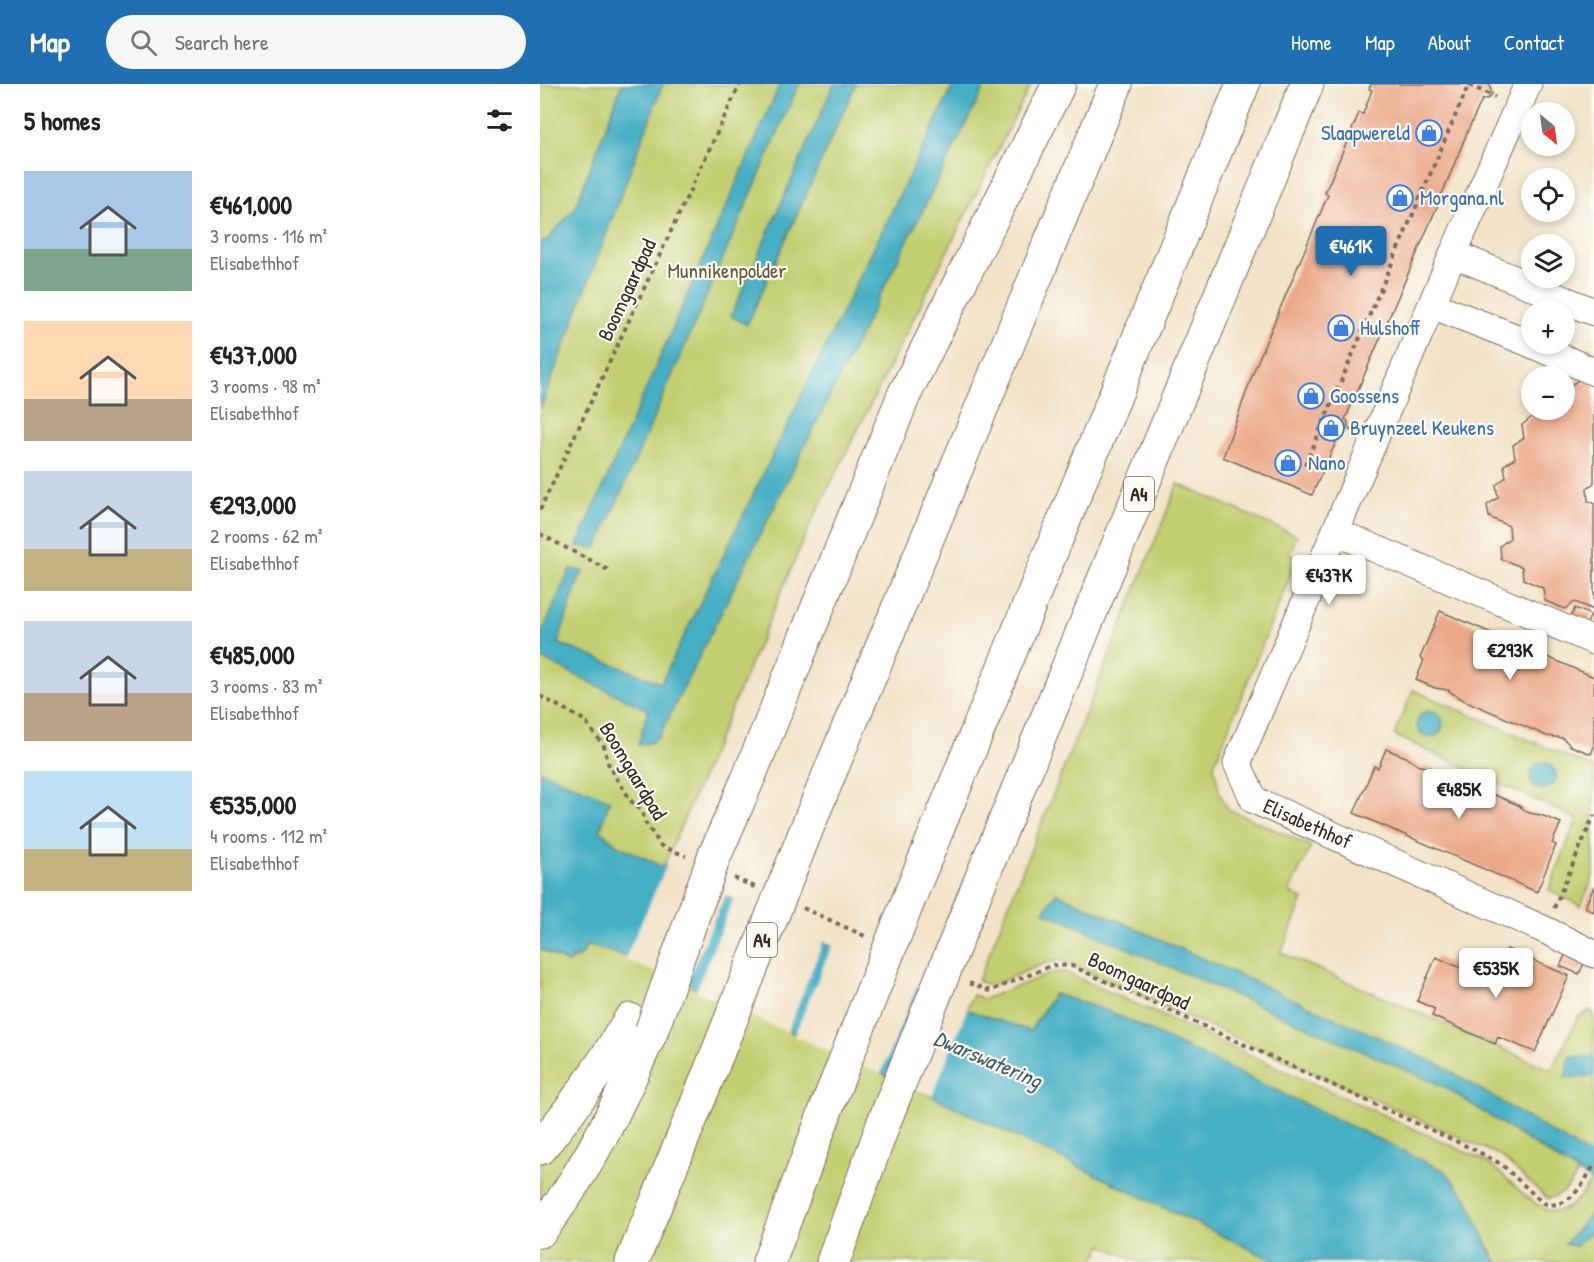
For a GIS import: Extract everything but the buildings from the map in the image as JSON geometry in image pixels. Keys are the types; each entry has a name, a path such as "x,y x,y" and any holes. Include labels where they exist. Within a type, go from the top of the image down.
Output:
{"highway":[{"path":"540,1231 581,1175 603,1137 640,1026 748,779 904,394 1059,84"},
{"name":"A4","path":"632,1262 811,818 1116,84"},
{"path":"769,1262 916,881 1242,84"},
{"name":"A4","path":"833,1262 884,1122 971,904 1307,84"},
{"path":"540,1148 602,1068 640,1026"}],"street":[{"name":"Elisabethhof","path":"1528,84 1453,254 1237,763 1254,800 1594,954"},
{"path":"1453,254 1594,312"},
{"path":"1432,305 1527,342 1594,372"},
{"path":"1336,532 1594,641"}],"path":[{"name":"Boomgaardpad","path":"540,510 740,84"},
{"path":"1305,465 1469,85 1502,100"},
{"path":"1325,418 1358,432"},
{"path":"540,534 608,570"},
{"name":"Boomgaardpad","path":"540,696 584,720 604,746 608,763 615,776 632,802 642,811 645,822 661,846 712,864 760,889"},
{"path":"1545,930 1594,815"},
{"path":"792,903 877,941"},
{"name":"Boomgaardpad","path":"960,979 990,991 1053,965 1072,966 1475,1150 1501,1164 1544,1203 1552,1206 1562,1204 1582,1185 1594,1165"}],"green space":[{"name":"Munnikenpolder","path":"540,84 1031,84 808,529 663,868 617,845 600,830 609,800 540,771"},
{"path":"1178,484 1297,536 1289,554 1297,558 1214,765 1219,791 1228,809 1311,846 1289,892 1303,899 1281,953 1551,1070 1578,1017 1590,1010 1594,1013 1594,1149 1589,1156 1440,1065 1056,893 1045,912 1445,1087 1578,1173 1569,1187 1559,1195 1548,1199 1499,1155 1061,960 1043,964 991,986 978,981"},
{"path":"1413,690 1594,768 1594,874 1581,906 1549,890 1577,819 1394,735"},
{"path":"587,945 628,957 936,1098 1277,1262 1139,1262 1102,1245 1093,1262 540,1262 540,949 567,963 582,955"},
{"path":"1055,972 1065,972 1481,1159 1531,1200 1548,1210 1559,1210 1570,1206 1591,1181 1594,1183 1594,1210 1565,1244 1576,1246 1594,1229 1594,1262 1498,1262 1445,1171 1111,1012 1054,994 1030,1031 966,1010 973,995 984,999"}],"water":[{"path":"622,84 663,84 540,410 540,240 546,241 575,208"},
{"path":"780,84 799,84 597,548 577,546"},
{"path":"834,84 856,84 747,325 731,316"},
{"path":"954,84 986,84 659,737 650,743 638,745 648,710 540,658 540,630 544,628 570,569 584,571 579,579 558,643 661,683"},
{"path":"1430,711 1439,715 1443,724 1439,733 1430,737 1421,733 1417,724 1421,715"},
{"path":"1543,763 1552,767 1556,776 1552,785 1543,789 1534,785 1530,776 1534,767"},
{"name":"Dwarswatering","path":"540,771 610,800 600,830 617,845 962,1008 1030,1031 1054,994 1111,1012 1445,1171 1467,1198 1491,1253 1498,1262 1277,1262 936,1098 628,957 587,945 582,955 571,959 568,963 540,949"},
{"path":"1056,893 1440,1065 1594,1158 1594,1183 1445,1087 1044,912"},
{"path":"1594,1056 1594,1076 1565,1078 1570,1057"},
{"path":"1594,1210 1594,1229 1576,1246 1565,1244"}],"pier":[{"path":"666,867 726,894 685,986 625,959"},
{"path":"734,898 824,940 787,1032 696,991"},
{"path":"833,944 918,984 881,1074 794,1036"},
{"path":"925,987 968,1007 932,1096 888,1079"}],"place":[{"name":"Slaapwereld","path":"1429,133"},
{"name":"Morgana.nl","path":"1400,198"},
{"name":"Hulshoff","path":"1341,328"},
{"name":"Goossens","path":"1311,396"},
{"name":"Bruynzeel Keukens","path":"1331,428"},
{"name":"Nano","path":"1288,463"}]}
